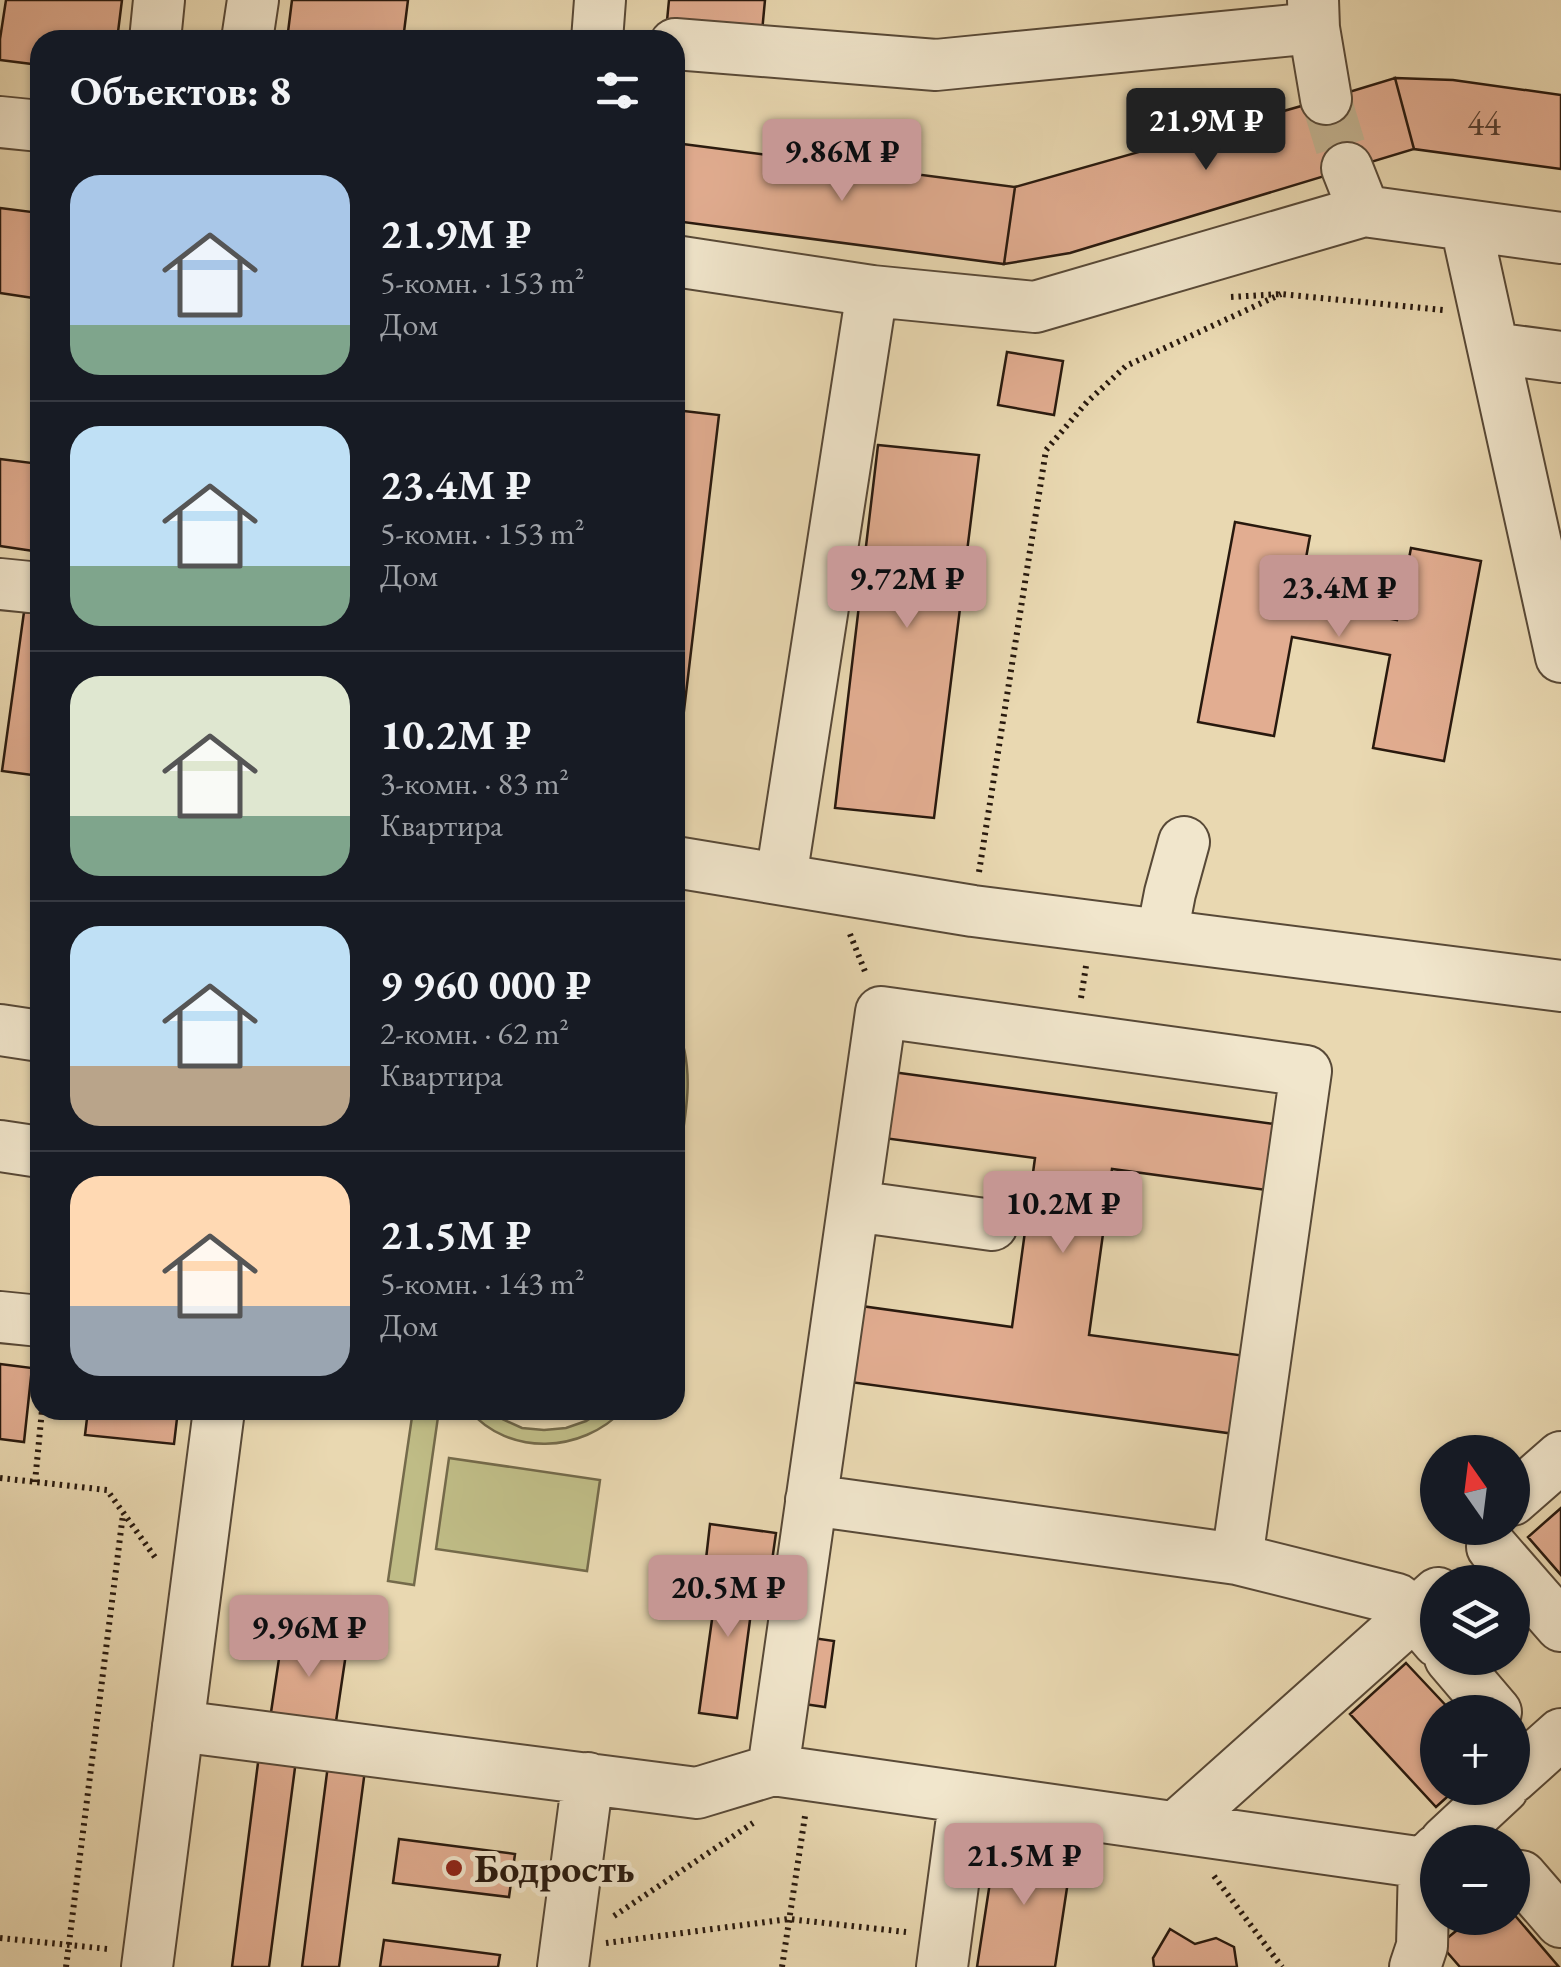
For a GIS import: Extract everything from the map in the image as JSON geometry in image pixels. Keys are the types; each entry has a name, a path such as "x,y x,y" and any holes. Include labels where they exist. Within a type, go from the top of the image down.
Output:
{"street":[{"path":"156,30 159,0"},
{"path":"248,30 252,0"},
{"path":"685,45 936,66 1314,14 1326,99"},
{"path":"0,122 30,125"},
{"path":"685,263 872,292 1035,307 1355,190 1466,226 1561,238"},
{"path":"1466,226 1551,572 1561,656"},
{"path":"782,878 872,292"},
{"path":"1490,331 1561,358"},
{"path":"0,584 30,587"},
{"path":"1162,934 1184,842"},
{"path":"685,863 1091,928 1561,986"},
{"path":"792,1772 811,1500 881,1012 1306,1071 1237,1559"},
{"path":"0,1030 30,1034"},
{"path":"0,1146 30,1150"},
{"path":"854,1206 992,1225"},
{"path":"0,1317 30,1320"},
{"path":"148,1960 218,1420"},
{"path":"1530,1484 1561,1457"},
{"path":"811,1500 1237,1559 1420,1604"},
{"path":"1471,1565 1488,1545"},
{"path":"1501,1545 1561,1626"},
{"path":"1176,1827 1420,1621"},
{"path":"1464,1675 1482,1695"},
{"path":"178,1726 697,1792 792,1772 1176,1827 1420,1853"},
{"path":"565,1958 588,1778"},
{"path":"944,1952 961,1825 970,1798"},
{"path":"1463,1825 1481,1805"},
{"path":"1530,1886 1561,1922"},
{"path":"1415,1967 1424,1935"}],"path":[{"path":"973,911 1046,450 1087,402 1126,366 1281,294 1490,331"},
{"path":"846,891 843,917 881,1012"},
{"path":"1076,1039 1091,928"},
{"path":"34,1482 41,1420"},
{"path":"0,1478 107,1490 193,1610"},
{"path":"66,1967 123,1514"},
{"path":"782,1967 789,1919 792,1772"},
{"path":"565,1958 767,1814 792,1772"},
{"path":"1176,1827 1282,1967"},
{"path":"565,1958 789,1919 944,1952"},
{"path":"0,1938 68,1945 148,1960"}],"shaded area":[{"path":"685,1056 688,1080 685,1119"},
{"path":"412,1420 438,1420 414,1585 388,1581"},
{"path":"480,1420 504,1420 522,1428 544,1430 588,1420 611,1420 587,1435 546,1444 504,1436"},
{"path":"449,1458 600,1480 587,1571 436,1549"}],"building":[{"path":"6,0 122,0 118,30 30,30 30,64 0,60"},
{"path":"292,0 408,0 404,30 288,30"},
{"path":"669,0 765,0 762,32 667,21"},
{"path":"1395,78 1414,149 1070,253 1004,264 1015,187"},
{"path":"1395,78 1453,80 1561,95 1561,169 1414,149"},
{"path":"685,144 1015,187 1004,264 685,222"},
{"path":"0,208 30,212 30,298 0,293"},
{"path":"1007,352 1063,361 1054,415 998,405"},
{"path":"685,411 719,415 685,702"},
{"path":"878,445 979,455 934,818 835,808"},
{"path":"0,459 30,463 30,550 0,546"},
{"path":"1235,522 1310,536 1298,602 1397,620 1411,548 1481,561 1444,761 1373,748 1390,655 1292,637 1274,736 1198,722"},
{"path":"24,612 30,613 30,775 2,771"},
{"path":"885,1071 1282,1125 1273,1191 1112,1169 1089,1335 1246,1356 1235,1434 850,1382 861,1306 1012,1327 1035,1158 876,1137"},
{"path":"0,1364 30,1368 24,1442 0,1439"},
{"path":"87,1420 177,1420 174,1444 85,1435"},
{"path":"1561,1508 1561,1575 1530,1539"},
{"path":"710,1524 776,1533 771,1568 706,1559"},
{"path":"720,1562 757,1567 737,1718 699,1713"},
{"path":"283,1632 348,1640 335,1728 270,1719"},
{"path":"806,1637 834,1641 825,1707 797,1703"},
{"path":"1406,1663 1436,1695 1420,1695 1420,1790 1350,1714"},
{"path":"259,1755 296,1760 269,1967 232,1967"},
{"path":"328,1765 365,1770 339,1967 302,1967"},
{"name":"Бодрость","path":"399,1839 515,1854 509,1897 393,1883"},
{"path":"996,1843 1072,1855 1055,1967 977,1967"},
{"path":"1170,1929 1195,1944 1216,1938 1234,1947 1237,1967 1154,1967 1153,1958"},
{"path":"1530,1933 1559,1967 1460,1967 1440,1944 1451,1935"},
{"path":"384,1940 500,1955 498,1967 380,1967"}],"tunnel":[{"path":"1326,99 1347,168"}],"place":[{"name":"Бодрость","path":"454,1868"}]}
